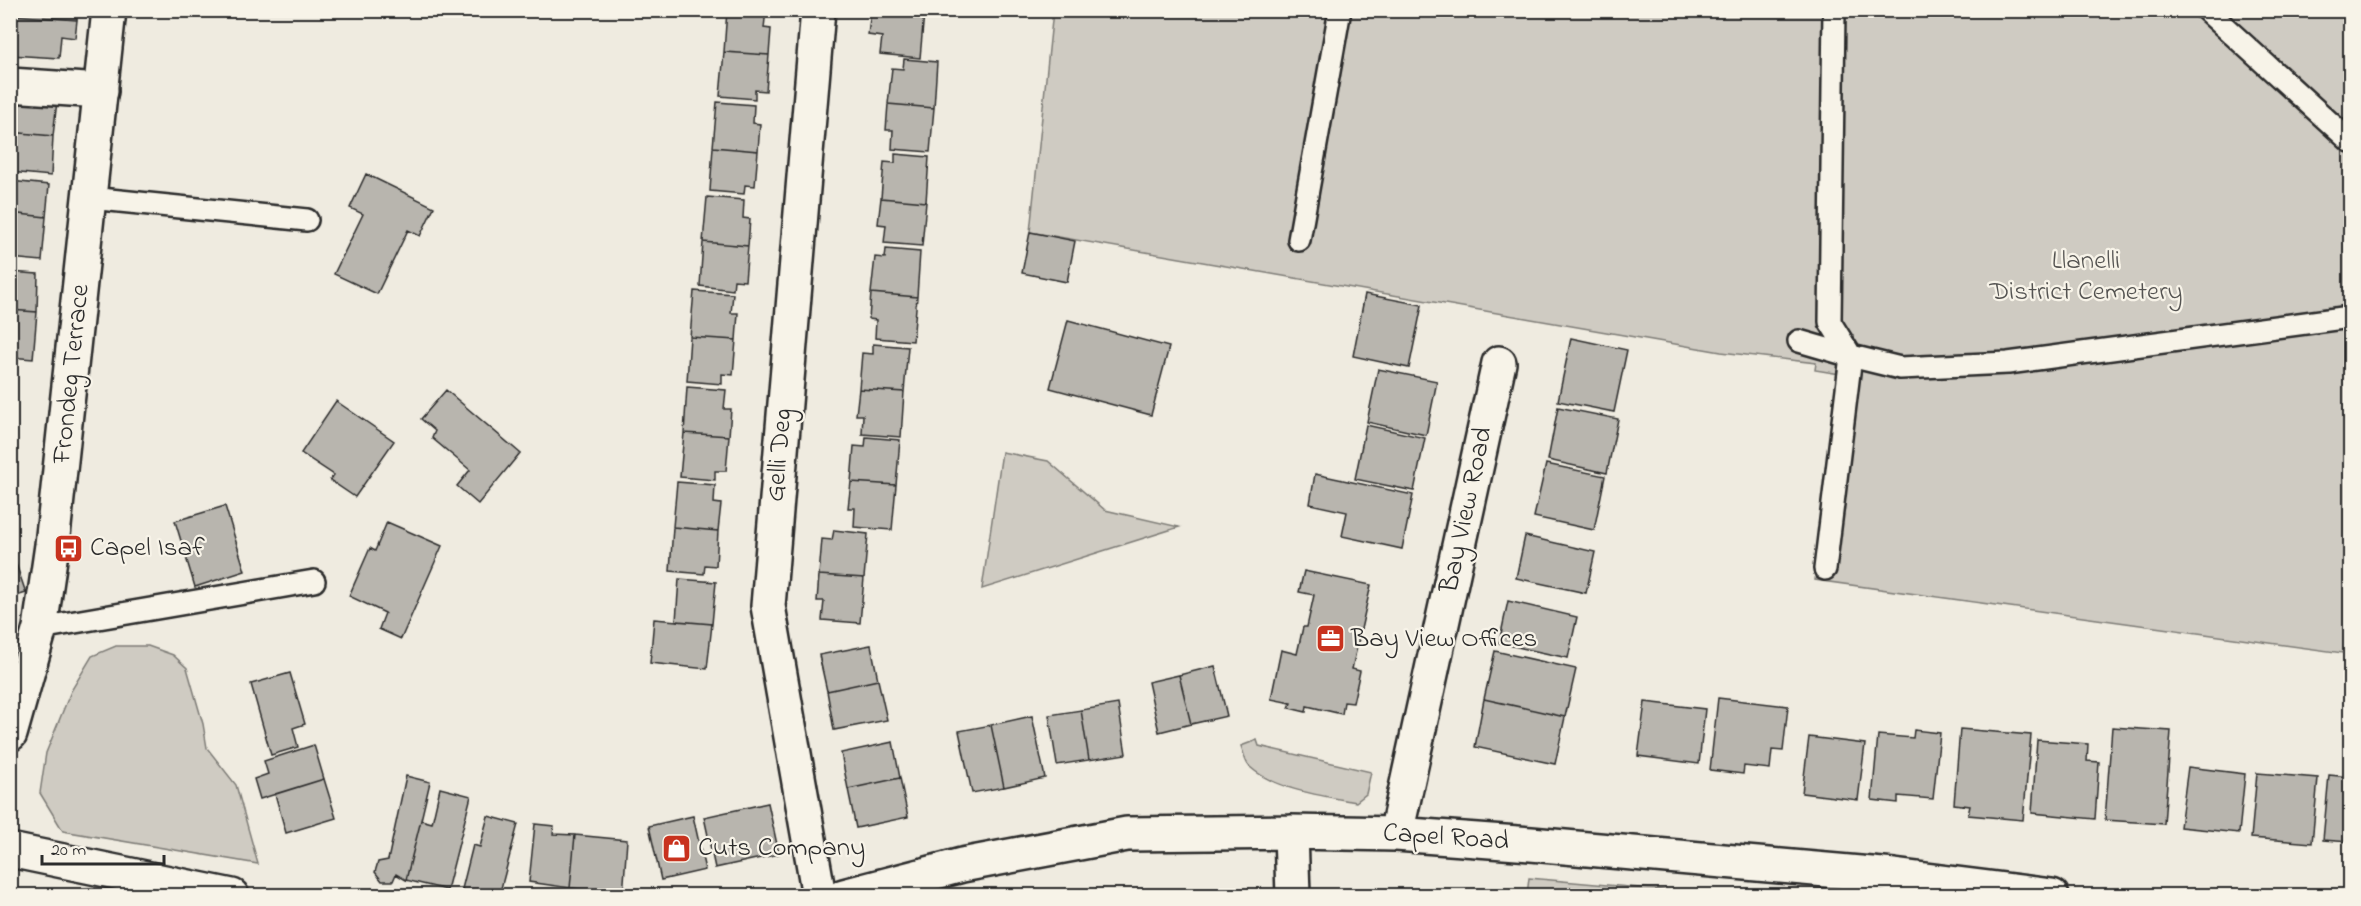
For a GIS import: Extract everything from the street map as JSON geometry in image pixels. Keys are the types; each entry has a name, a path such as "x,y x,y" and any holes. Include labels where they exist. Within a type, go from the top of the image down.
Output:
{"street":[{"name":"Frondeg Terrace","path":"10,734 40,628 59,490 109,10"},
{"name":"Gelli Deg","path":"818,10 768,606 819,896"},
{"path":"10,85 101,91"},
{"name":"Bay View Road","path":"1396,834 1499,363"},
{"path":"1291,832 1293,896"},
{"name":"Capel Road","path":"844,896 962,865 1127,834 1291,832 1396,834 1894,876 2052,896"},
{"path":"10,850 232,896"}],"lane":[{"path":"1299,240 1340,10"},
{"path":"1825,569 1851,356 1830,322 1834,10"},
{"path":"2206,10 2350,141"},
{"path":"90,198 307,220"},
{"path":"1799,341 1900,368 2008,363 2350,317"},
{"path":"40,628 314,581"}],"green space":[{"name":"Llanelli District Cemetery","path":"1053,11 2350,11 2350,654 1815,580 1840,374 1815,370 1816,363 1721,352 1030,232"},
{"path":"1002,452 1048,461 1105,510 1179,527 982,589"},
{"path":"116,646 148,646 173,655 187,668 203,724 207,748 236,785 258,864 63,831 40,793 46,753 71,691 92,656"},
{"path":"1257,740 1259,746 1371,772 1366,794 1356,802 1300,791 1260,775 1248,765 1241,746"},
{"path":"1529,878 1718,895 1527,895"}],"building":[{"path":"10,10 77,10 77,20 10,15"},
{"path":"727,10 766,10 764,28 771,29 769,55 724,52"},
{"path":"871,10 924,13 920,58 880,54 882,37 868,35"},
{"path":"10,15 77,20 75,38 61,36 59,58 10,55"},
{"path":"724,52 769,55 766,91 755,90 755,99 720,96"},
{"path":"904,59 937,62 934,108 888,104 892,68 903,69"},
{"path":"10,96 57,101 53,136 10,132"},
{"path":"717,102 754,105 753,123 760,124 758,151 713,147"},
{"path":"888,104 934,108 930,152 892,149 893,130 886,130"},
{"path":"10,132 53,136 51,176 10,172"},
{"path":"713,147 758,151 755,186 745,185 744,194 710,191"},
{"path":"895,154 929,157 926,202 881,198 884,162 895,163"},
{"path":"366,174 434,207 420,236 408,230 377,294 334,274 363,214 350,208"},
{"path":"10,181 49,185 46,217 10,213"},
{"path":"707,197 744,200 743,218 750,219 748,246 703,242"},
{"path":"881,198 926,202 922,246 884,243 886,225 878,224"},
{"path":"10,213 46,217 42,261 10,258"},
{"path":"1030,232 1075,241 1067,282 1022,273"},
{"path":"703,242 748,246 745,281 734,280 733,290 700,286"},
{"path":"886,249 920,252 917,297 871,293 875,257 885,258"},
{"path":"10,272 38,274 37,312 10,310"},
{"path":"694,291 733,294 731,313 738,313 736,340 690,337"},
{"path":"871,293 917,297 913,341 875,338 876,320 869,319"},
{"path":"1365,294 1422,305 1409,368 1353,356"},
{"path":"10,310 37,312 33,359 10,357"},
{"path":"1068,320 1169,347 1151,415 1050,388"},
{"path":"690,337 736,340 733,375 722,374 722,384 687,381"},
{"path":"1571,338 1627,350 1614,412 1558,401"},
{"path":"873,344 908,347 904,392 859,389 862,353 873,354"},
{"path":"1378,369 1437,381 1426,435 1367,422"},
{"path":"687,387 726,390 724,409 731,409 729,436 684,433"},
{"path":"859,389 904,392 901,437 862,434 863,415 856,415"},
{"path":"446,390 520,453 478,504 457,486 470,470 432,438 435,431 421,419"},
{"path":"336,401 394,441 355,497 330,480 334,475 301,453"},
{"path":"1558,407 1618,419 1607,473 1548,460"},
{"path":"1366,425 1425,438 1414,491 1355,479"},
{"path":"684,433 729,436 726,471 715,471 715,480 680,477"},
{"path":"866,437 900,440 896,485 851,482 854,446 865,447"},
{"path":"1546,464 1605,476 1594,530 1534,517"},
{"path":"1315,474 1413,495 1402,549 1342,536 1347,512 1310,504"},
{"path":"677,482 715,485 714,503 721,504 718,531 673,527"},
{"path":"851,482 896,485 892,530 854,527 855,508 848,508"},
{"path":"225,506 245,571 195,587 175,521"},
{"path":"387,522 442,546 401,639 379,629 385,613 349,596 370,548 375,551"},
{"path":"673,527 718,531 716,566 705,565 704,574 670,571"},
{"path":"834,530 868,534 864,578 819,575 822,539 832,540"},
{"path":"1525,536 1595,552 1586,593 1516,578"},
{"path":"10,555 13,555 26,593 10,598"},
{"name":"Bay View Offices","path":"1304,571 1371,585 1352,669 1360,671 1353,703 1344,702 1342,714 1307,706 1306,712 1289,708 1291,703 1271,699 1281,650 1297,654 1303,627 1307,627 1314,595 1299,592"},
{"path":"819,575 864,578 860,623 822,620 824,601 817,601"},
{"path":"679,579 716,582 712,624 676,621"},
{"path":"1508,601 1577,617 1568,658 1499,643"},
{"path":"654,619 712,624 707,669 650,663"},
{"path":"871,645 878,680 827,691 819,655"},
{"path":"1495,651 1576,669 1565,717 1484,699"},
{"path":"1215,666 1227,716 1191,724 1179,675"},
{"path":"290,673 305,724 293,728 298,747 271,755 251,684"},
{"path":"1179,675 1191,724 1159,732 1148,682"},
{"path":"878,680 887,720 834,730 827,691"},
{"path":"1718,698 1788,706 1783,751 1772,750 1770,769 1744,766 1743,774 1710,770"},
{"path":"1484,699 1565,717 1555,764 1475,747"},
{"path":"1645,702 1705,709 1699,764 1638,756"},
{"path":"1118,704 1126,754 1089,760 1081,710"},
{"path":"1081,710 1089,760 1057,765 1049,715"},
{"path":"1032,716 1045,778 1004,787 991,725"},
{"path":"991,725 1004,787 972,793 959,731"},
{"path":"2112,727 2171,731 2164,824 2105,820"},
{"path":"1960,729 2031,735 2023,820 1968,815 1970,806 1954,804"},
{"path":"1914,730 1940,733 1933,799 1898,796 1898,803 1872,800 1878,735 1913,738"},
{"path":"1809,737 1865,744 1858,800 1802,793"},
{"path":"2037,740 2088,744 2087,761 2099,762 2095,819 2032,813"},
{"path":"893,742 900,778 848,789 841,753"},
{"path":"314,745 324,779 260,799 254,779 268,774 264,761"},
{"path":"2188,767 2245,774 2239,833 2180,827"},
{"path":"2257,773 2318,778 2312,843 2251,838"},
{"path":"2329,775 2350,777 2350,842 2323,840"},
{"path":"406,776 430,782 406,880 396,874 393,881 382,881 375,872 378,862 388,860"},
{"path":"900,778 908,817 856,828 848,789"},
{"path":"324,779 336,818 286,833 275,794"},
{"path":"440,788 471,796 447,890 406,880 421,820 432,823"},
{"path":"768,803 779,854 715,868 704,817"},
{"path":"488,816 518,824 499,896 461,893 473,845 480,847"},
{"name":"Cuts Company","path":"693,816 705,870 661,880 649,826"},
{"path":"535,824 554,826 553,834 575,835 570,888 529,882"},
{"path":"575,835 627,840 623,896 601,895 602,891 570,888"}],"place":[{"name":"Capel Isaf","path":"69,548"},
{"name":"Bay View Offices","path":"1330,639"},
{"name":"Cuts Company","path":"677,848"}]}
